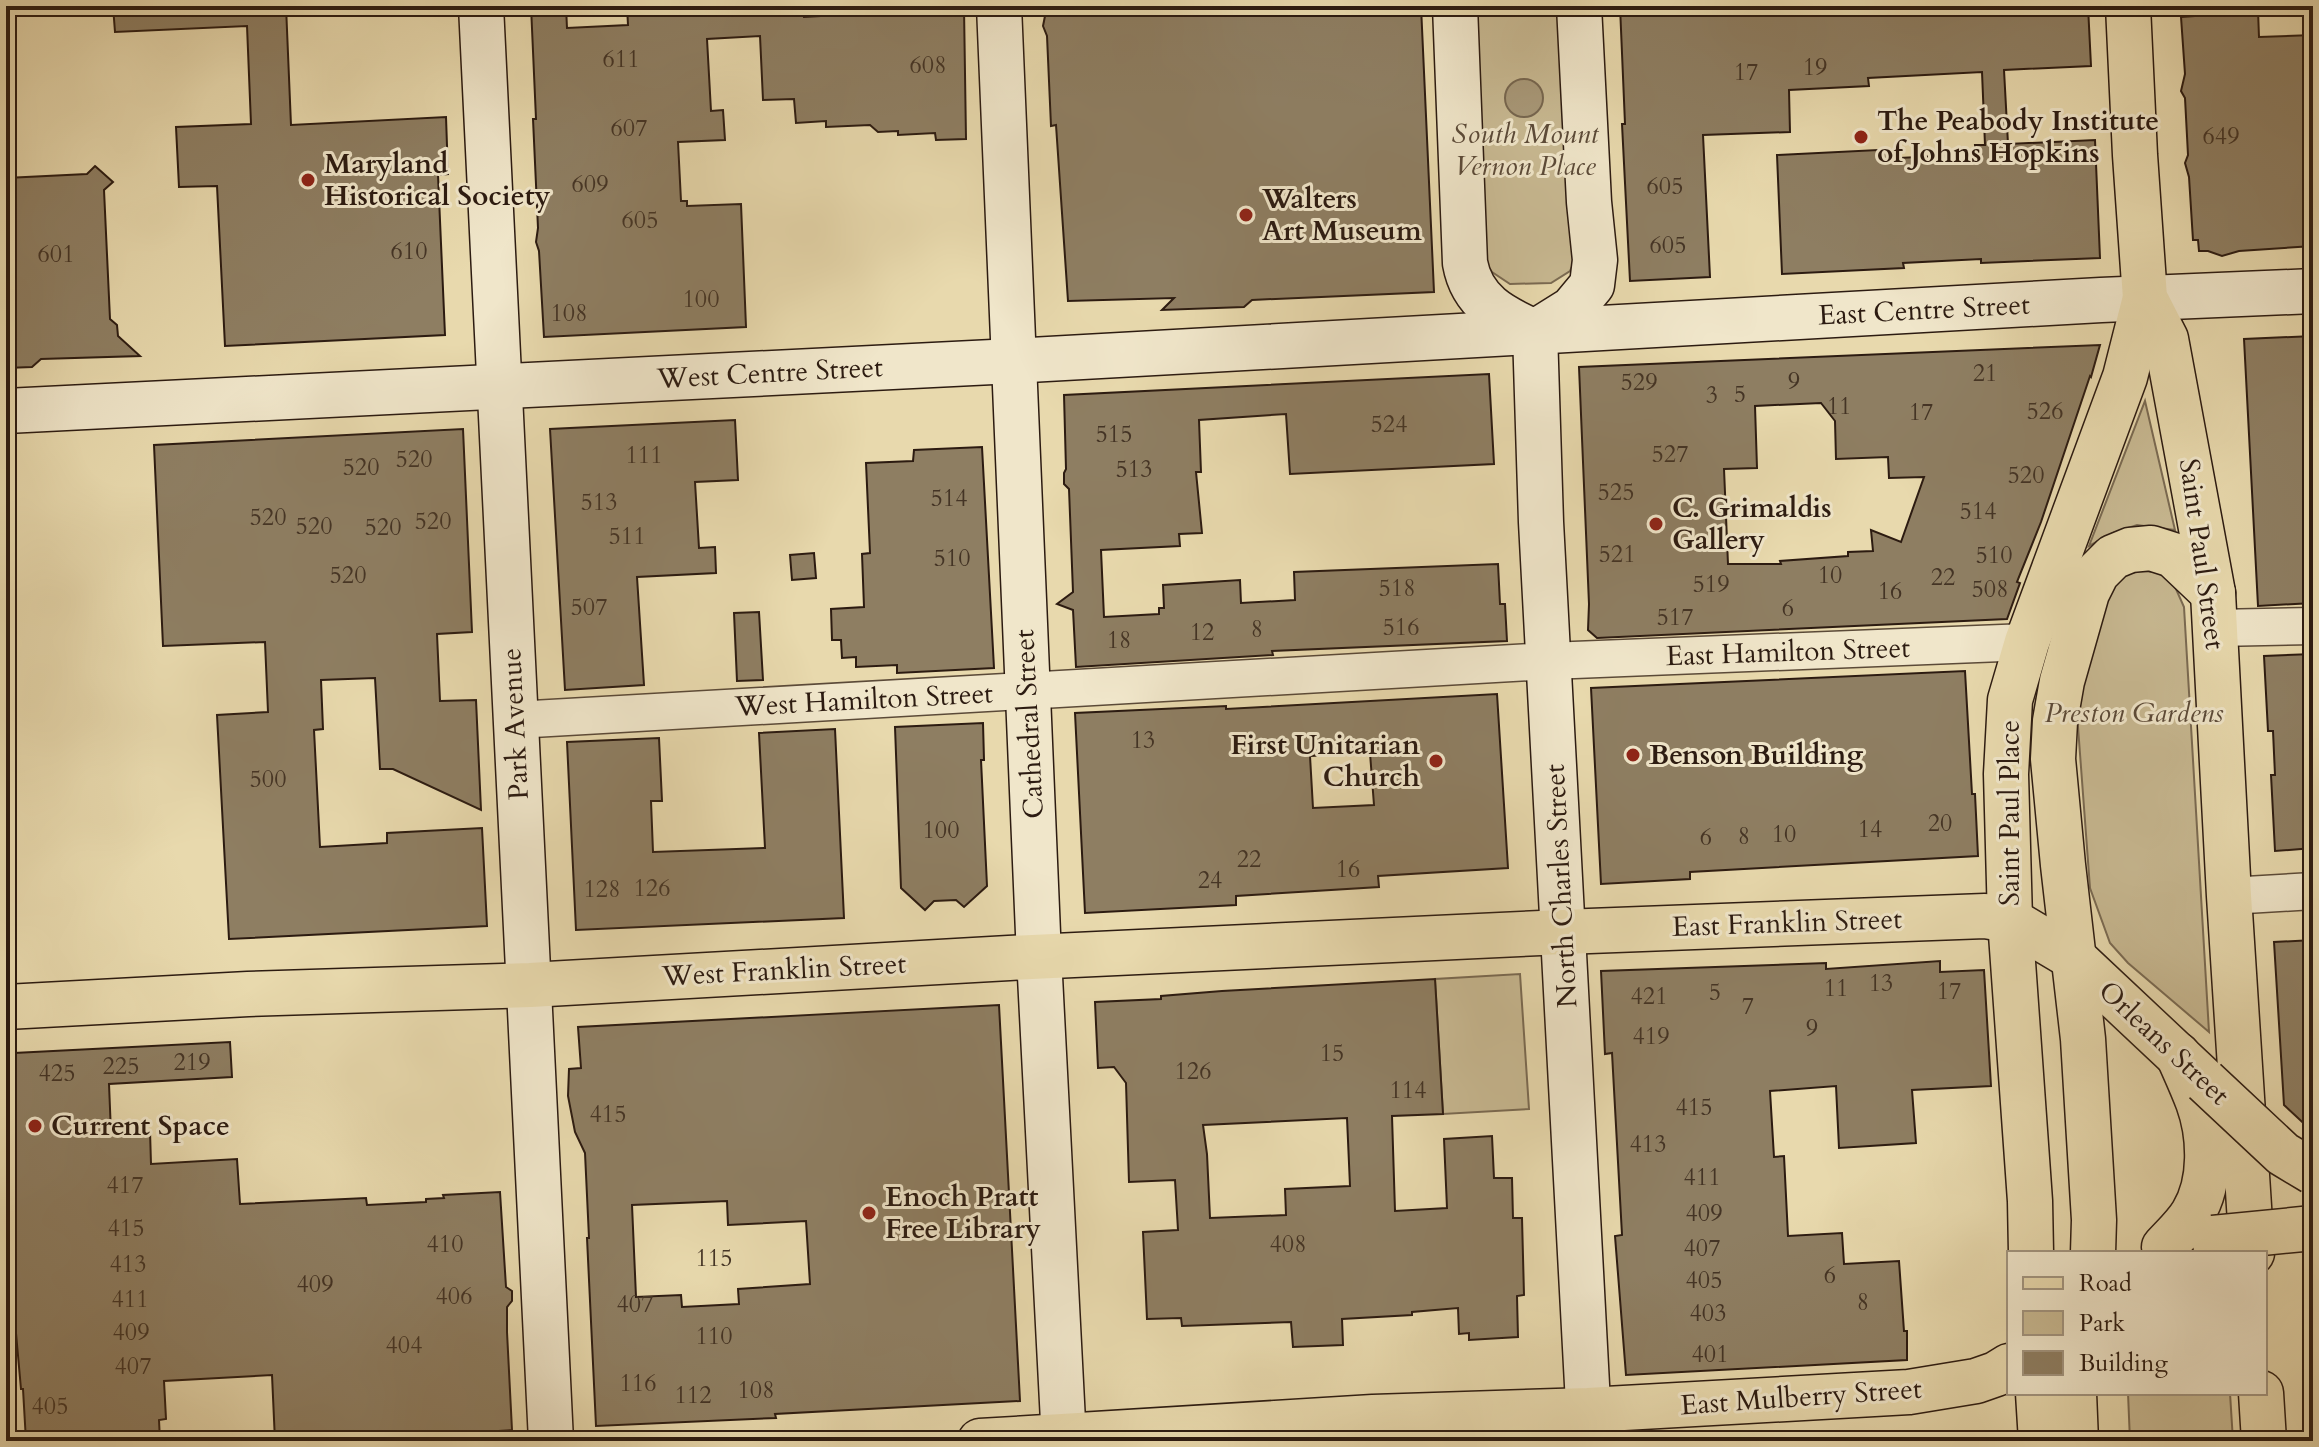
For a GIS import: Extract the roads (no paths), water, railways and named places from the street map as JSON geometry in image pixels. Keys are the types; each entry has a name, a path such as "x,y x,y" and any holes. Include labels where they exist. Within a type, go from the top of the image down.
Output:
{"main road":[{"name":"Park Avenue","path":"481,6 551,1441"},
{"name":"Cathedral Street","path":"999,6 1039,957 1064,1439"},
{"path":"1455,6 1468,279 1478,296 1506,319 1535,332 1572,309 1592,285 1595,260 1579,6"},
{"name":"Saint Paul Street","path":"2128,6 2145,298 2166,339 2214,610 2229,896 2233,1246"},
{"name":"East Centre Street","path":"1535,332 2313,291"},
{"name":"Saint Paul Place","path":"2031,1251 2010,920 2006,742 2010,700 2027,642 2125,377 2145,298"},
{"name":"West Centre Street","path":"6,411 1535,332"},
{"name":"North Charles Street","path":"1535,332 1589,1426"},
{"name":"Saint Paul Place","path":"2093,1251 2094,1220 2083,1039 2053,759 2062,681 2087,593 2097,573 2113,557 2130,550 2151,548 2173,555 2214,610"},
{"name":"East Franklin Street","path":"1563,932 1985,916 2010,920"},
{"name":"Orleans Street","path":"2010,920 2074,958 2283,1154 2313,1172"},
{"name":"West Franklin Street","path":"6,1007 248,994 530,985 1563,932"},
{"path":"2157,1250 2193,1213 2203,1188 2206,1135 2191,1068"},
{"path":"2030,1201 2054,1251"},
{"path":"2157,1250 2233,1246 2313,1228"},
{"name":"East Mulberry Street","path":"980,1441 1064,1439 1373,1417 1589,1426 1909,1392 1976,1381 2007,1367"},
{"path":"2038,1395 2041,1441"},
{"path":"2074,1395 2076,1441"},
{"path":"2261,1395 2264,1441"}],"street":[{"path":"2214,610 2313,626"},
{"name":"East Hamilton Street","path":"1549,661 2027,642"},
{"name":"West Hamilton Street","path":"515,720 1549,661"},
{"path":"2229,896 2313,891"}],"place":[{"name":"The Peabody Institute of Johns Hopkins","path":"1861,137"},
{"name":"Maryland Historical Society","path":"308,180"},
{"name":"Walters Art Museum","path":"1246,215"},
{"name":"C. Grimaldis Gallery","path":"1656,524"},
{"name":"Benson Building","path":"1633,755"},
{"name":"First Unitarian Church","path":"1436,761"},
{"name":"Current Space","path":"35,1126"},
{"name":"Enoch Pratt Free Library","path":"869,1213"}],"park label":[{"name":"South Mount Vernon Place","path":"1525,150"},
{"name":"Preston Gardens","path":"2134,713"}]}
